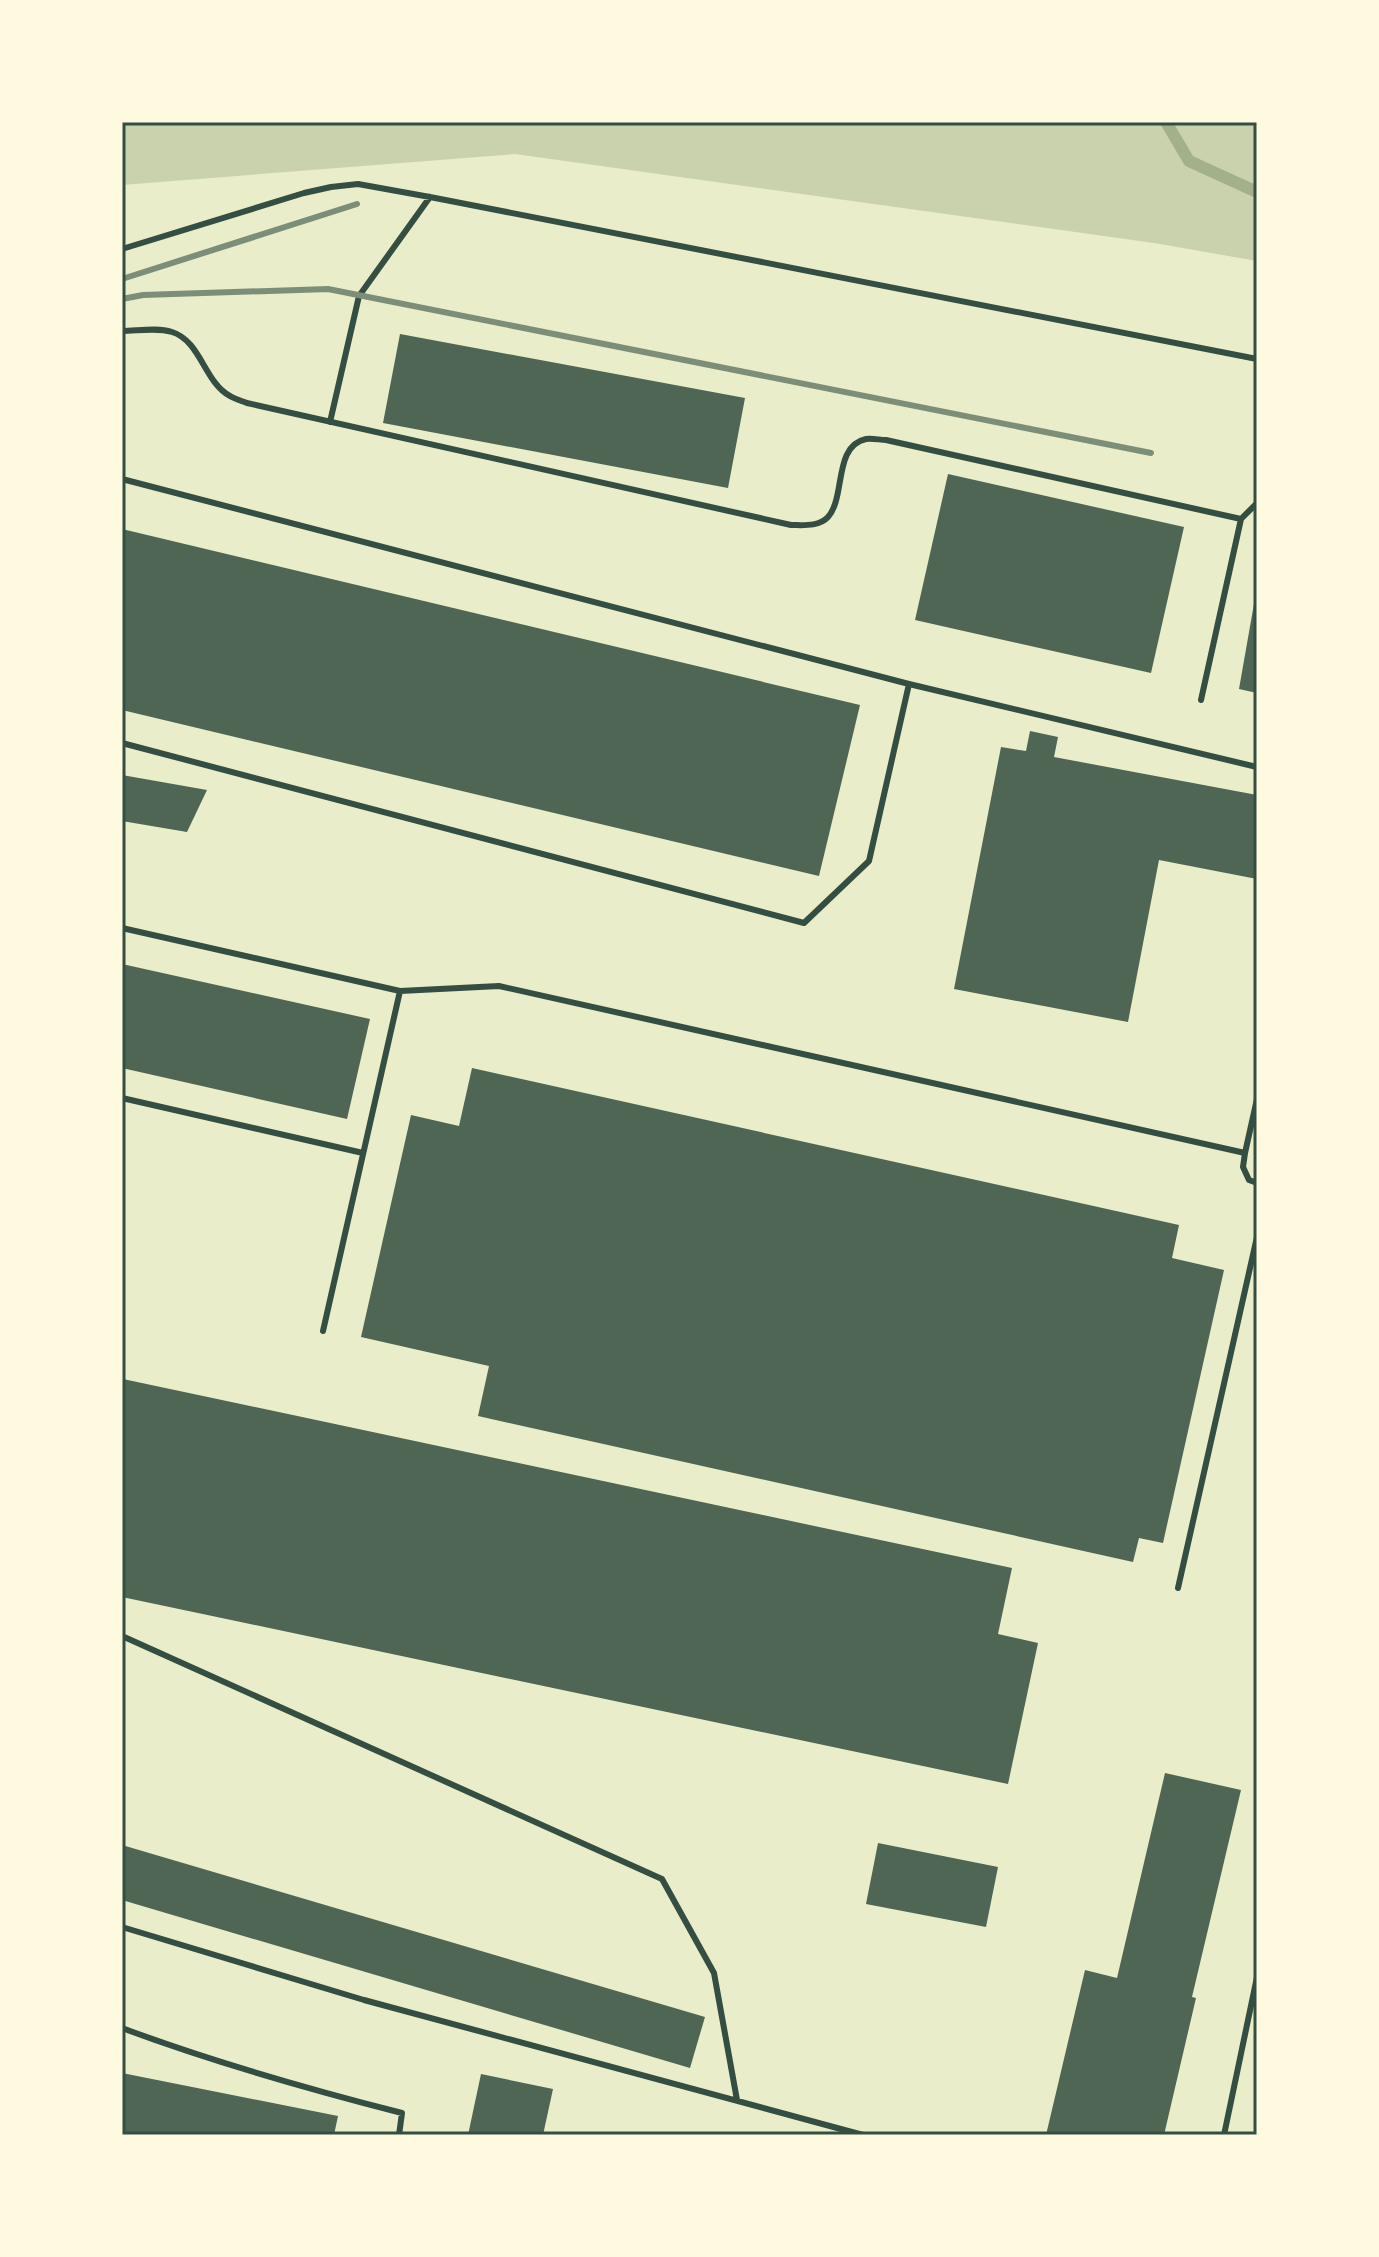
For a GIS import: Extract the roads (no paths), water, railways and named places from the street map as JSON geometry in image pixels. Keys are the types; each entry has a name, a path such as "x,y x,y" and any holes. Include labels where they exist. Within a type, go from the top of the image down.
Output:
{"lane":[{"path":"122,249 331,187 358,184 1257,359"},
{"path":"330,422 359,296 430,197"},
{"path":"122,331 170,330 182,336 228,396 247,403 791,525 813,525 828,517 836,501 851,447 865,439 886,440 1241,519"},
{"path":"122,479 909,684 1257,767"},
{"path":"1201,700 1241,519 1257,503"},
{"path":"122,743 804,923 869,861 909,684"},
{"path":"122,928 400,991 499,986 1245,1153"},
{"path":"323,1331 400,991"},
{"path":"122,1098 363,1153"},
{"path":"1257,1099 1243,1167 1249,1180 1257,1183"},
{"path":"1178,1588 1257,1237"},
{"path":"122,1636 662,1879 714,1973 737,2100"},
{"path":"122,1927 364,2000 863,2135"},
{"path":"1224,2135 1257,1977"},
{"path":"122,2028 169,2046 402,2113 399,2135"}],"waterway":[{"path":"1166,122 1189,161 1257,192"}],"railway":[{"path":"122,279 357,204"},
{"path":"122,299 143,295 328,289 1151,453"}]}
